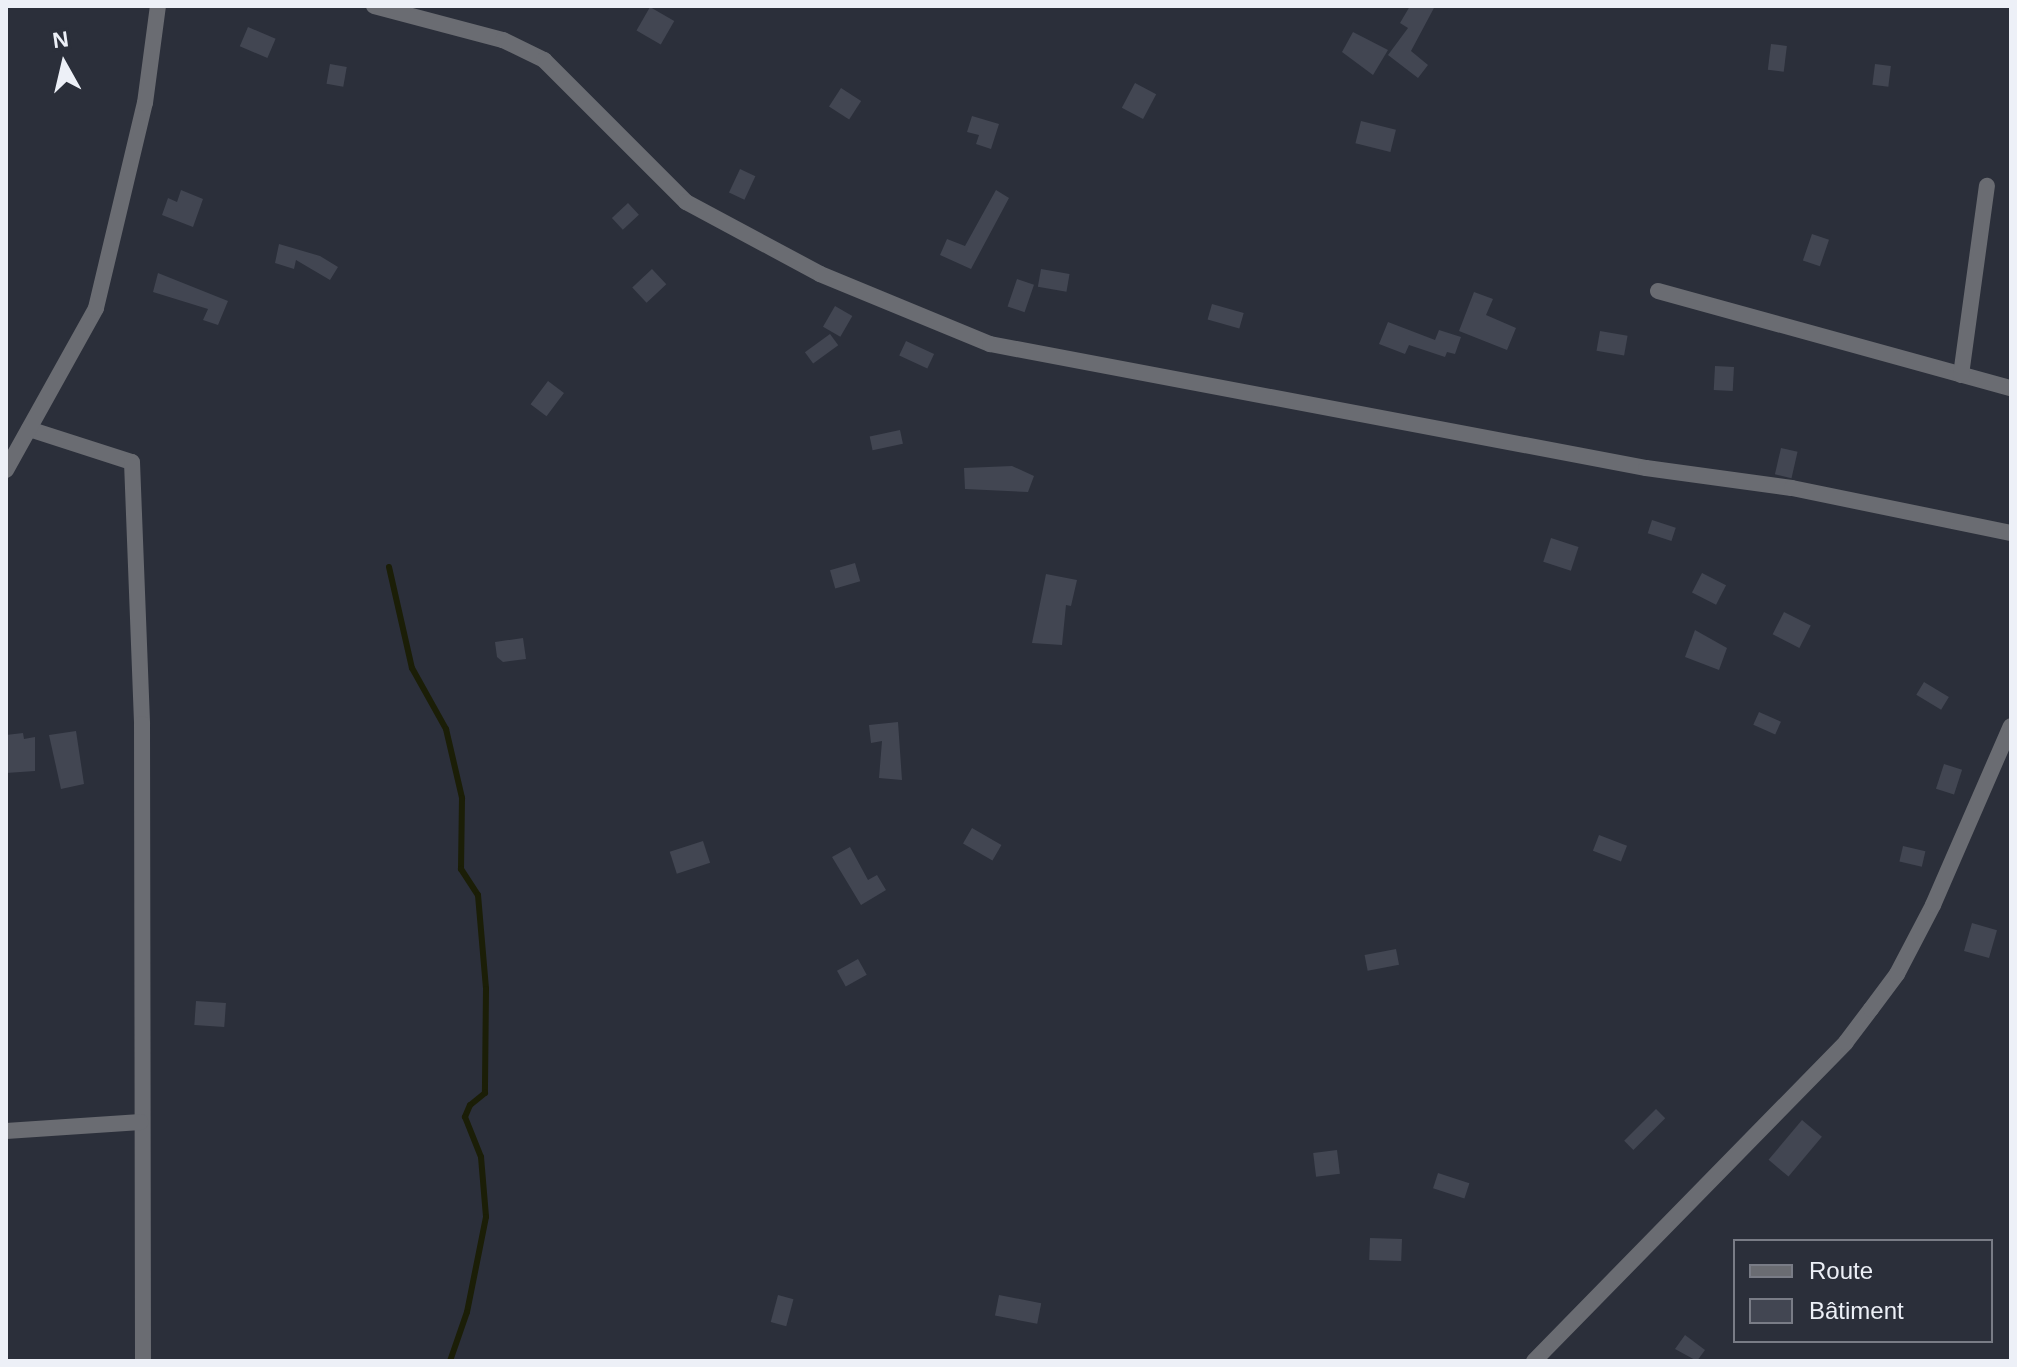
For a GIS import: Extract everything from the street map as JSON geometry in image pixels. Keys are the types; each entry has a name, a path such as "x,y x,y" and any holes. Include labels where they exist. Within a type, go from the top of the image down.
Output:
{"street":[{"path":"6,470 96,308 145,103 158,6"},
{"path":"382,7 503,40 544,60 686,202 807,268 990,344 1646,468 1792,488 2011,533"},
{"path":"1961,375 1987,186"},
{"path":"1658,291 2011,388"},
{"path":"29,429 132,462 142,724 143,1361"},
{"path":"1534,1361 1846,1042 1871,1009 1897,974 1933,905 2011,726"},
{"path":"6,1131 141,1122"}],"building":[{"path":"1410,6 1435,6 1411,51 1428,65 1418,78 1388,55 1408,28 1400,23"},
{"path":"650,7 674,21 661,44 636,30"},
{"path":"248,27 276,39 267,58 240,46"},
{"path":"1353,32 1388,50 1373,75 1342,52"},
{"path":"1771,44 1787,46 1784,72 1768,70"},
{"path":"330,64 347,67 343,87 327,84"},
{"path":"1875,64 1891,66 1888,87 1872,85"},
{"path":"1135,83 1156,94 1143,119 1122,108"},
{"path":"841,88 861,101 849,120 829,106"},
{"path":"972,116 999,124 991,149 976,144 979,135 967,132"},
{"path":"1361,121 1396,130 1390,152 1355,143"},
{"path":"740,169 755,176 744,200 729,193"},
{"path":"181,190 203,199 193,227 162,215 168,198 177,202"},
{"path":"996,190 1009,198 971,269 940,255 947,239 965,246"},
{"path":"628,203 639,215 623,230 612,218"},
{"path":"1812,234 1829,240 1820,266 1803,260"},
{"path":"279,244 320,256 338,267 330,280 296,260 294,269 275,263"},
{"path":"652,269 666,284 647,303 632,287"},
{"path":"1041,269 1070,274 1066,292 1038,287"},
{"path":"158,273 228,301 218,325 203,320 208,309 153,292"},
{"path":"1017,279 1034,285 1025,312 1008,306"},
{"path":"1474,292 1493,299 1486,315 1516,328 1507,350 1459,331"},
{"path":"1212,304 1244,313 1239,328 1208,319"},
{"path":"835,306 852,316 840,337 823,327"},
{"path":"1388,322 1435,340 1439,330 1461,337 1455,354 1447,352 1445,357 1409,345 1405,354 1379,344"},
{"path":"1600,331 1628,336 1624,356 1597,351"},
{"path":"830,334 838,345 813,364 805,352"},
{"path":"906,341 934,354 927,369 899,356"},
{"path":"1715,366 1734,367 1733,391 1714,390"},
{"path":"548,381 564,393 547,416 531,404"},
{"path":"900,430 903,444 873,450 870,436"},
{"path":"1781,448 1798,452 1791,478 1775,474"},
{"path":"1012,466 1034,476 1028,492 965,489 964,468"},
{"path":"1652,520 1676,528 1671,541 1648,533"},
{"path":"1551,538 1579,547 1571,571 1543,562"},
{"path":"855,563 860,581 835,588 830,570"},
{"path":"1702,573 1726,585 1716,605 1692,593"},
{"path":"1046,574 1077,580 1071,606 1066,605 1062,645 1032,643"},
{"path":"1784,612 1811,626 1799,648 1773,634"},
{"path":"1695,630 1727,648 1719,670 1685,657"},
{"path":"523,638 526,659 503,662 497,657 495,642"},
{"path":"1924,682 1949,697 1941,710 1916,695"},
{"path":"1759,712 1781,722 1775,735 1753,725"},
{"path":"898,722 902,780 879,778 882,741 871,743 869,725"},
{"path":"76,731 84,784 61,789 49,735"},
{"path":"23,733 24,739 35,737 35,771 6,773 6,735"},
{"path":"1944,764 1962,770 1954,795 1936,789"},
{"path":"972,828 1001,845 992,861 963,844"},
{"path":"1599,835 1627,846 1621,862 1593,851"},
{"path":"703,841 710,863 677,874 670,852"},
{"path":"1903,846 1925,851 1922,867 1899,862"},
{"path":"850,847 868,880 877,875 886,890 861,905 832,857"},
{"path":"1972,923 1997,930 1989,958 1964,951"},
{"path":"1396,949 1399,965 1368,971 1365,955"},
{"path":"858,959 867,975 846,986 837,971"},
{"path":"196,1001 226,1003 224,1027 194,1025"},
{"path":"1656,1109 1665,1118 1633,1150 1624,1141"},
{"path":"1802,1120 1822,1137 1788,1177 1769,1160"},
{"path":"1337,1150 1340,1174 1316,1177 1313,1153"},
{"path":"1438,1173 1469,1183 1464,1198 1433,1188"},
{"path":"1370,1238 1402,1239 1401,1261 1369,1260"},
{"path":"778,1295 793,1299 786,1326 771,1322"},
{"path":"999,1295 1041,1303 1037,1324 995,1316"},
{"path":"1685,1335 1705,1350 1697,1361 1675,1349"}],"waterway":[{"path":"389,567 412,668 446,729 462,798 461,869 478,895 486,989 485,1093 470,1105 465,1117 481,1157 486,1217 467,1312 450,1361"}]}
